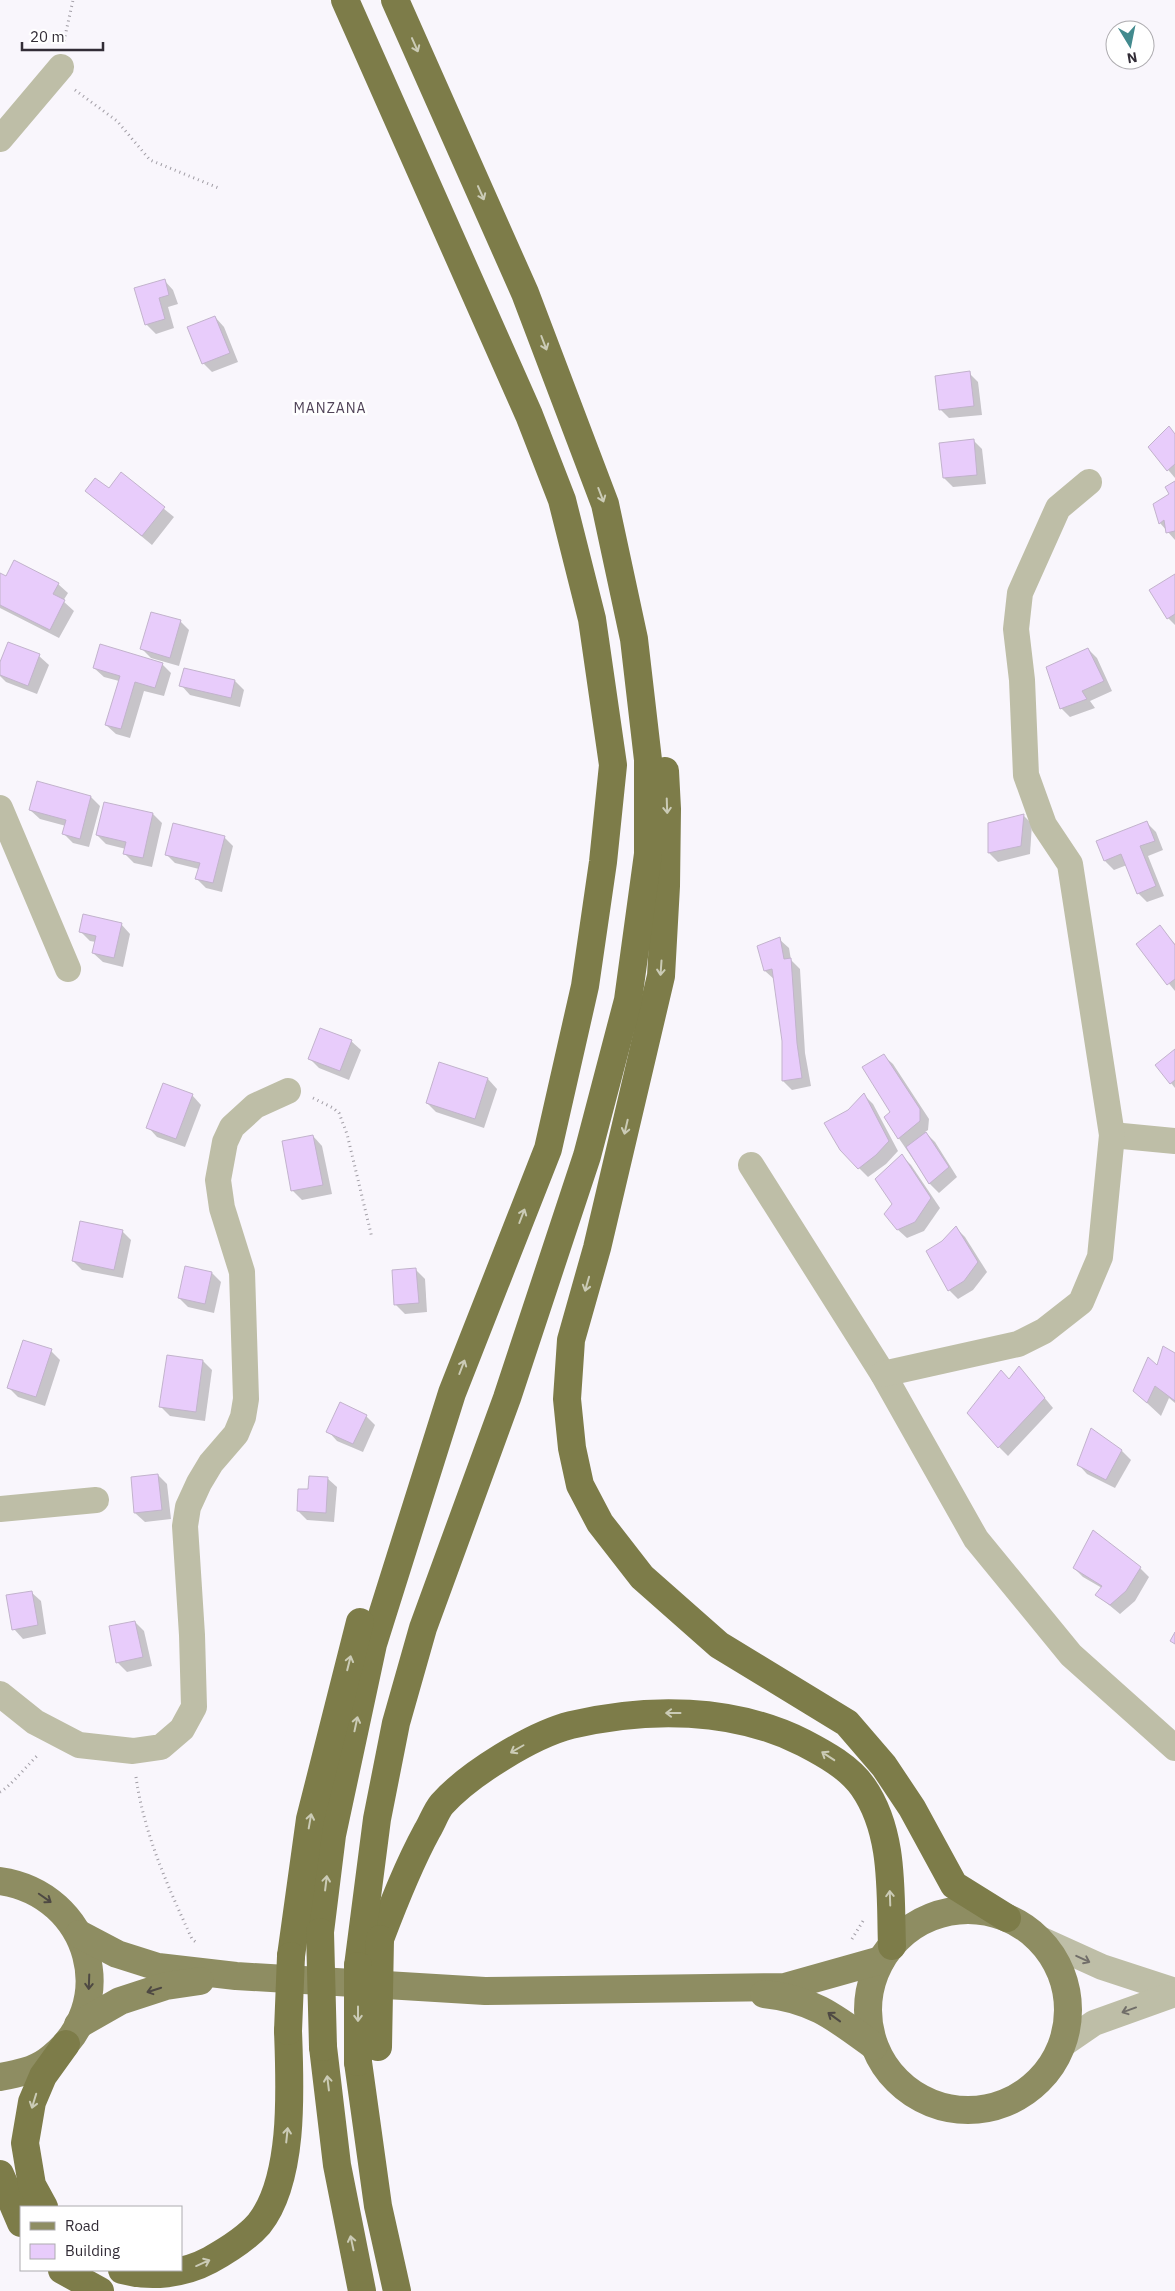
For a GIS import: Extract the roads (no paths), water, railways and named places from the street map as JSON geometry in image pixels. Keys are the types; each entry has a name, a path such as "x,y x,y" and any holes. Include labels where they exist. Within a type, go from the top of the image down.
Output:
{"highway":[{"path":"182,2269 200,2265 232,2248 259,2223 277,2189 286,2148 291,2098 288,2031 291,1956 310,1819 358,1625 548,1149 586,986 603,862 613,765 592,619 562,500 529,415 345,0"},
{"path":"395,0 525,293 602,495 634,639 663,737 667,809 661,976 598,1248 571,1340 567,1399 572,1448 580,1485 600,1523 642,1577 719,1646 848,1723 884,1766 912,1808 954,1885 1007,1918"},
{"path":"397,2291 378,2206 368,2055 358,1966 377,1819 396,1722 423,1628 507,1398 587,1156 628,1000 648,854 648,760 634,639"},
{"path":"362,2291 337,2165 324,2048 320,1932 332,1835 373,1644 452,1393"},
{"path":"368,2055 380,1939 402,1882 441,1805 477,1774 521,1746 569,1726 630,1715 678,1713 717,1716 781,1732 830,1756 863,1786 878,1816 889,1860 886,1953"},
{"path":"43,2206 32,2185 25,2143 32,2102 43,2076 72,2034"},
{"path":"0,2174 20,2221"},
{"path":"64,2271 100,2291"},
{"path":"132,2271 163,2274 175,2271"}],"main road":[{"path":"0,1881 16,1884 42,1894 63,1912 79,1934 87,1957 90,1980 87,2003 72,2034"},
{"path":"962,1910 985,1911 1007,1918 1038,1938 1054,1958 1065,1982 1069,2008 1066,2033 1057,2057 1042,2078 1022,2095 999,2106 974,2111 949,2109 924,2101 903,2087 886,2068 874,2046 868,2024 868,2002 872,1980 886,1953 900,1936 919,1923 940,1914 962,1910"},
{"path":"79,1934 117,1954 158,1967 236,1976 484,1991 785,1987 886,1953"},
{"path":"0,2077 22,2073 46,2061 72,2034 120,2001 166,1986 236,1976"},
{"path":"723,1989 784,1996 826,2011 874,2046"}],"street":[{"path":"0,138 61,67"},
{"path":"883,1374 1018,1344 1044,1331 1082,1302 1100,1257 1112,1135 1070,864 1044,825 1026,776 1022,680 1016,629 1020,593 1058,508 1089,482"},
{"path":"0,808 68,968"},
{"path":"0,1694 35,1722 79,1745 133,1751 161,1747 182,1729 194,1707 192,1635 185,1526 188,1506 198,1483 211,1463 236,1434 245,1408 246,1343 242,1272 222,1208 218,1180 225,1142 232,1126 255,1106 288,1091"},
{"path":"1112,1135 1175,1141"},
{"path":"752,1165 883,1374 976,1539 1071,1655 1175,1748"},
{"path":"0,1509 96,1500"},
{"path":"1038,1938 1102,1968 1175,1993"},
{"path":"1062,2045 1094,2023 1175,1993"}],"district":[{"name":"MANZANA","path":"330,408"}]}
